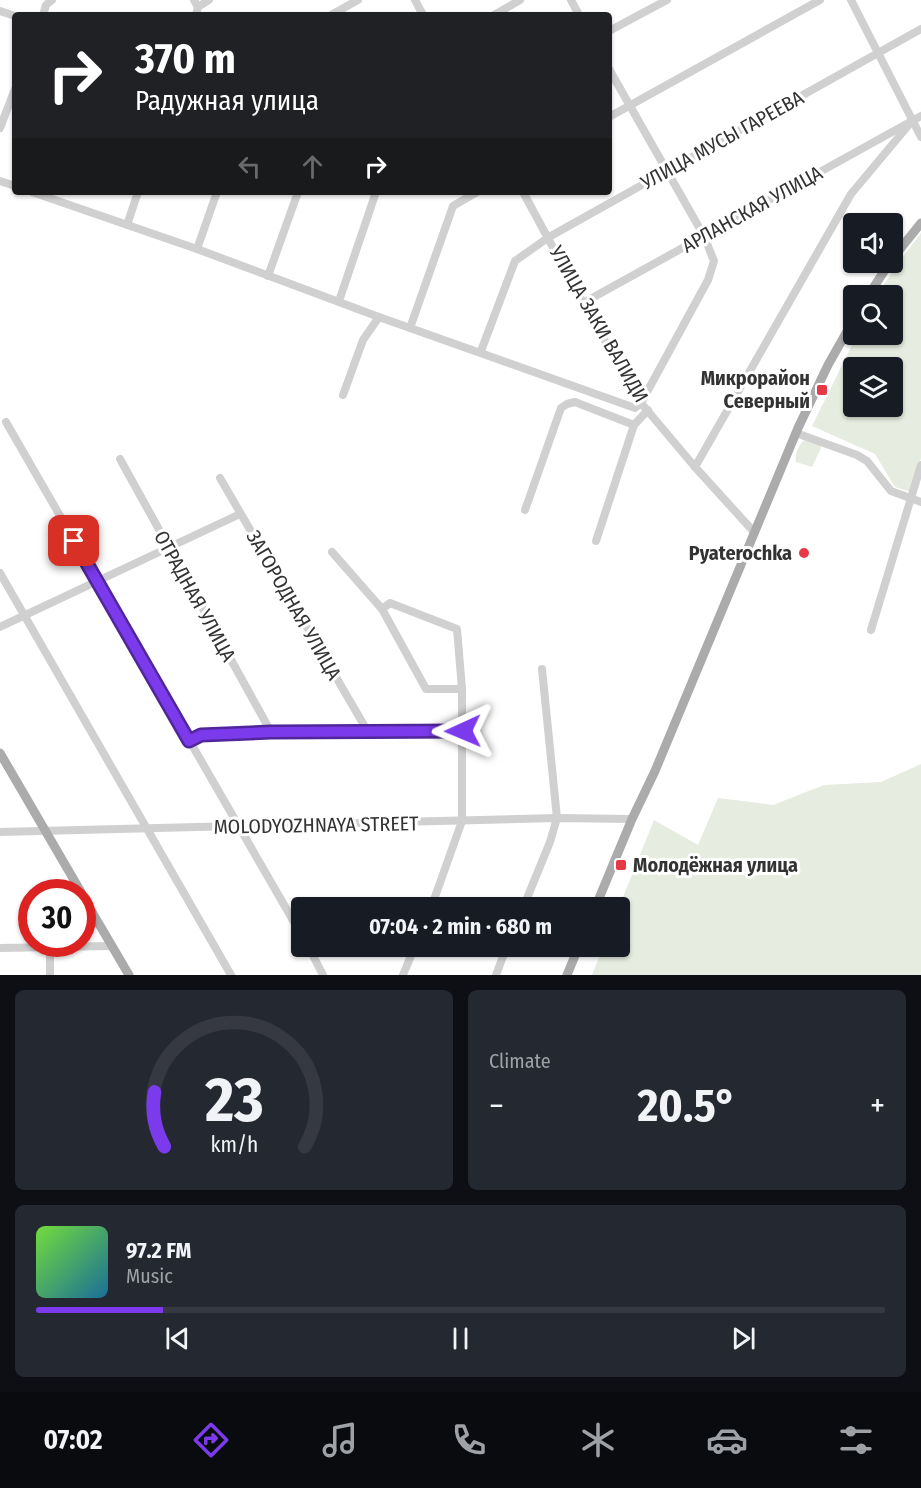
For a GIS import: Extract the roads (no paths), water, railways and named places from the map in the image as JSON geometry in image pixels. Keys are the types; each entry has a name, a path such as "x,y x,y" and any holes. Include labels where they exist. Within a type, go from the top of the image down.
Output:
{"main road":[{"path":"903,246 921,224"},
{"path":"600,897 655,771 796,433 843,338"},
{"path":"0,753 74,879"},
{"path":"96,918 129,975"},
{"path":"567,975 574,957"}],"street":[{"path":"196,7 209,0"},
{"path":"336,12 358,0"},
{"path":"499,12 520,0"},
{"path":"612,29 667,0"},
{"path":"612,115 820,0"},
{"path":"851,0 921,137"},
{"name":"УЛИЦА МУСЫ ГАРЕЕВА","path":"481,351 514,261 549,237 921,30"},
{"path":"54,196 379,317 481,351 635,408 641,403 708,280 714,261 704,236 612,75"},
{"path":"0,128 12,97"},
{"name":"АРЛАНСКАЯ УЛИЦА","path":"583,303 921,116"},
{"path":"695,466 851,194 912,121"},
{"path":"127,225 137,195"},
{"path":"197,249 216,195"},
{"path":"268,276 297,195"},
{"path":"339,301 375,195"},
{"path":"410,328 453,206 472,195"},
{"name":"УЛИЦА ЗАКИ ВАЛИДИ","path":"525,195 583,303 641,403 754,532"},
{"path":"343,395 363,340 379,317"},
{"path":"525,510 561,408 575,402 634,425"},
{"path":"596,541 634,425 648,410"},
{"path":"6,422 237,827 291,916"},
{"path":"796,433 857,455 867,461 891,491 921,502"},
{"name":"ОТРАДНАЯ УЛИЦА","path":"120,459 271,732"},
{"path":"871,630 921,465"},
{"name":"ЗАГОРОДНАЯ УЛИЦА","path":"220,478 368,732"},
{"path":"0,627 240,514"},
{"path":"332,552 382,609 426,689 462,689"},
{"path":"0,573 231,975"},
{"path":"382,609 390,603 457,629 462,689 462,821 435,897"},
{"path":"528,897 550,842 556,818 542,669"},
{"path":"189,741 201,735 271,732 463,731"},
{"name":"MOLODYOZHNAYA STREET","path":"0,832 556,818 632,819"},
{"path":"96,946 112,946"},
{"path":"0,948 18,948"},
{"path":"50,957 50,975"},
{"path":"314,957 323,975"},
{"path":"403,975 410,957"},
{"path":"496,975 503,957"}],"place":[{"name":"Микрорайон Северный","path":"822,390"},
{"name":"Pyaterochka","path":"804,553"},
{"name":"Молодёжная улица","path":"621,865"}]}
